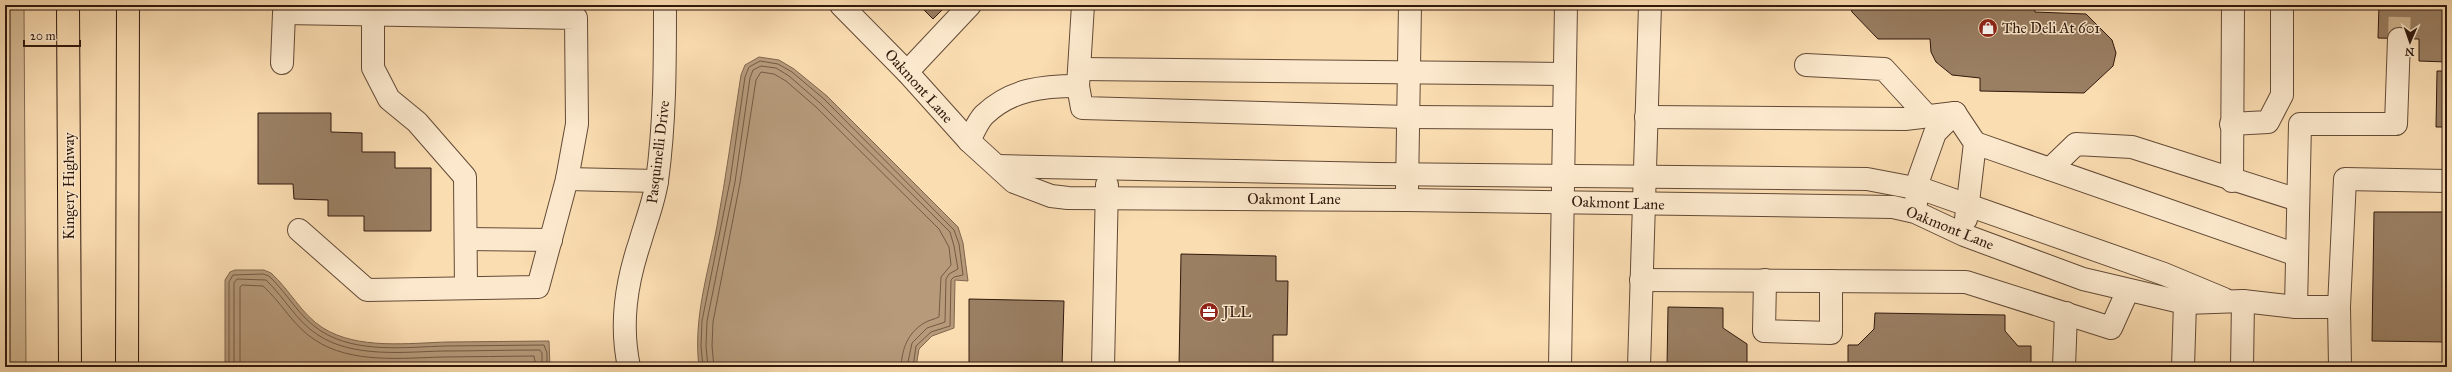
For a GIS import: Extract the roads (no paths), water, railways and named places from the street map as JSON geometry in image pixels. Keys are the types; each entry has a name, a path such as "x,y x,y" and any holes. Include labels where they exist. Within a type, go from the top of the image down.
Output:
{"highway":[{"name":"Kingery Highway","path":"68,5 70,367"},
{"path":"127,367 128,5"}],"street":[{"name":"Pasquinelli Drive","path":"629,367 625,347 624,314 627,288 651,211 657,181 664,102 665,5"},
{"name":"Oakmont Lane","path":"841,5 907,72 969,141 1014,182 1044,193 1068,198 1407,200 1561,202 1644,205 1873,205 1915,212 1964,235 2083,279 2185,303 2237,302 2296,307 2339,307"},
{"path":"907,72 970,5"},
{"path":"1083,5 1080,77 1082,108 1409,117 1563,118"},
{"path":"1407,200 1410,5"},
{"path":"1560,367 1561,202 1566,5"},
{"path":"1639,367 1650,5"},
{"path":"2232,181 2231,124 2233,5"},
{"path":"2231,124 2268,122 2282,95 2282,5"},
{"path":"373,9 373,68 389,99 417,122 465,177 466,288"},
{"path":"282,62 284,13 373,9 576,18 576,124 567,179 538,287 367,290 299,230"},
{"path":"2296,307 2300,124 2396,124 2399,39"},
{"path":"1806,65 1884,69 1927,116"},
{"path":"969,141 983,116 1012,95 1080,77 1409,72 1564,74"},
{"path":"1646,117 1905,119 1955,113"},
{"path":"1955,113 1975,143 2297,255"},
{"path":"1915,212 1919,178 1935,133 1955,113"},
{"path":"1964,235 1975,143"},
{"path":"2050,169 2076,144 2132,148 2232,181 2298,200"},
{"name":"Oakmont Lane","path":"998,166 1108,170 1408,175 1867,179 1918,189 2164,274 2237,302"},
{"path":"1103,367 1106,198 1108,170"},
{"path":"567,179 657,181"},
{"path":"2340,367 2339,307 2345,179 2447,181"},
{"path":"466,239 551,240"},
{"path":"1641,280 1966,282 2111,328 2128,290"},
{"path":"1765,280 1764,331 1831,333 1831,281"},
{"path":"2237,302 2242,367"},
{"path":"2183,367 2185,303"},
{"path":"2064,367 2066,313"}],"water":[{"path":"759,57 779,60 794,69 827,96 958,227 963,243 968,281 955,280 954,328 932,336 919,349 916,367 699,367 698,331 702,296 717,226 741,75 745,65"},
{"path":"235,270 264,270 271,273 315,322 337,335 352,340 384,344 549,341 550,367 225,367 225,280 230,272"}],"tunnel":[{"path":"2399,39 2400,5"}],"place":[{"name":"The Deli At 601","path":"1988,28"},
{"name":"JLL","path":"1209,312"}]}
